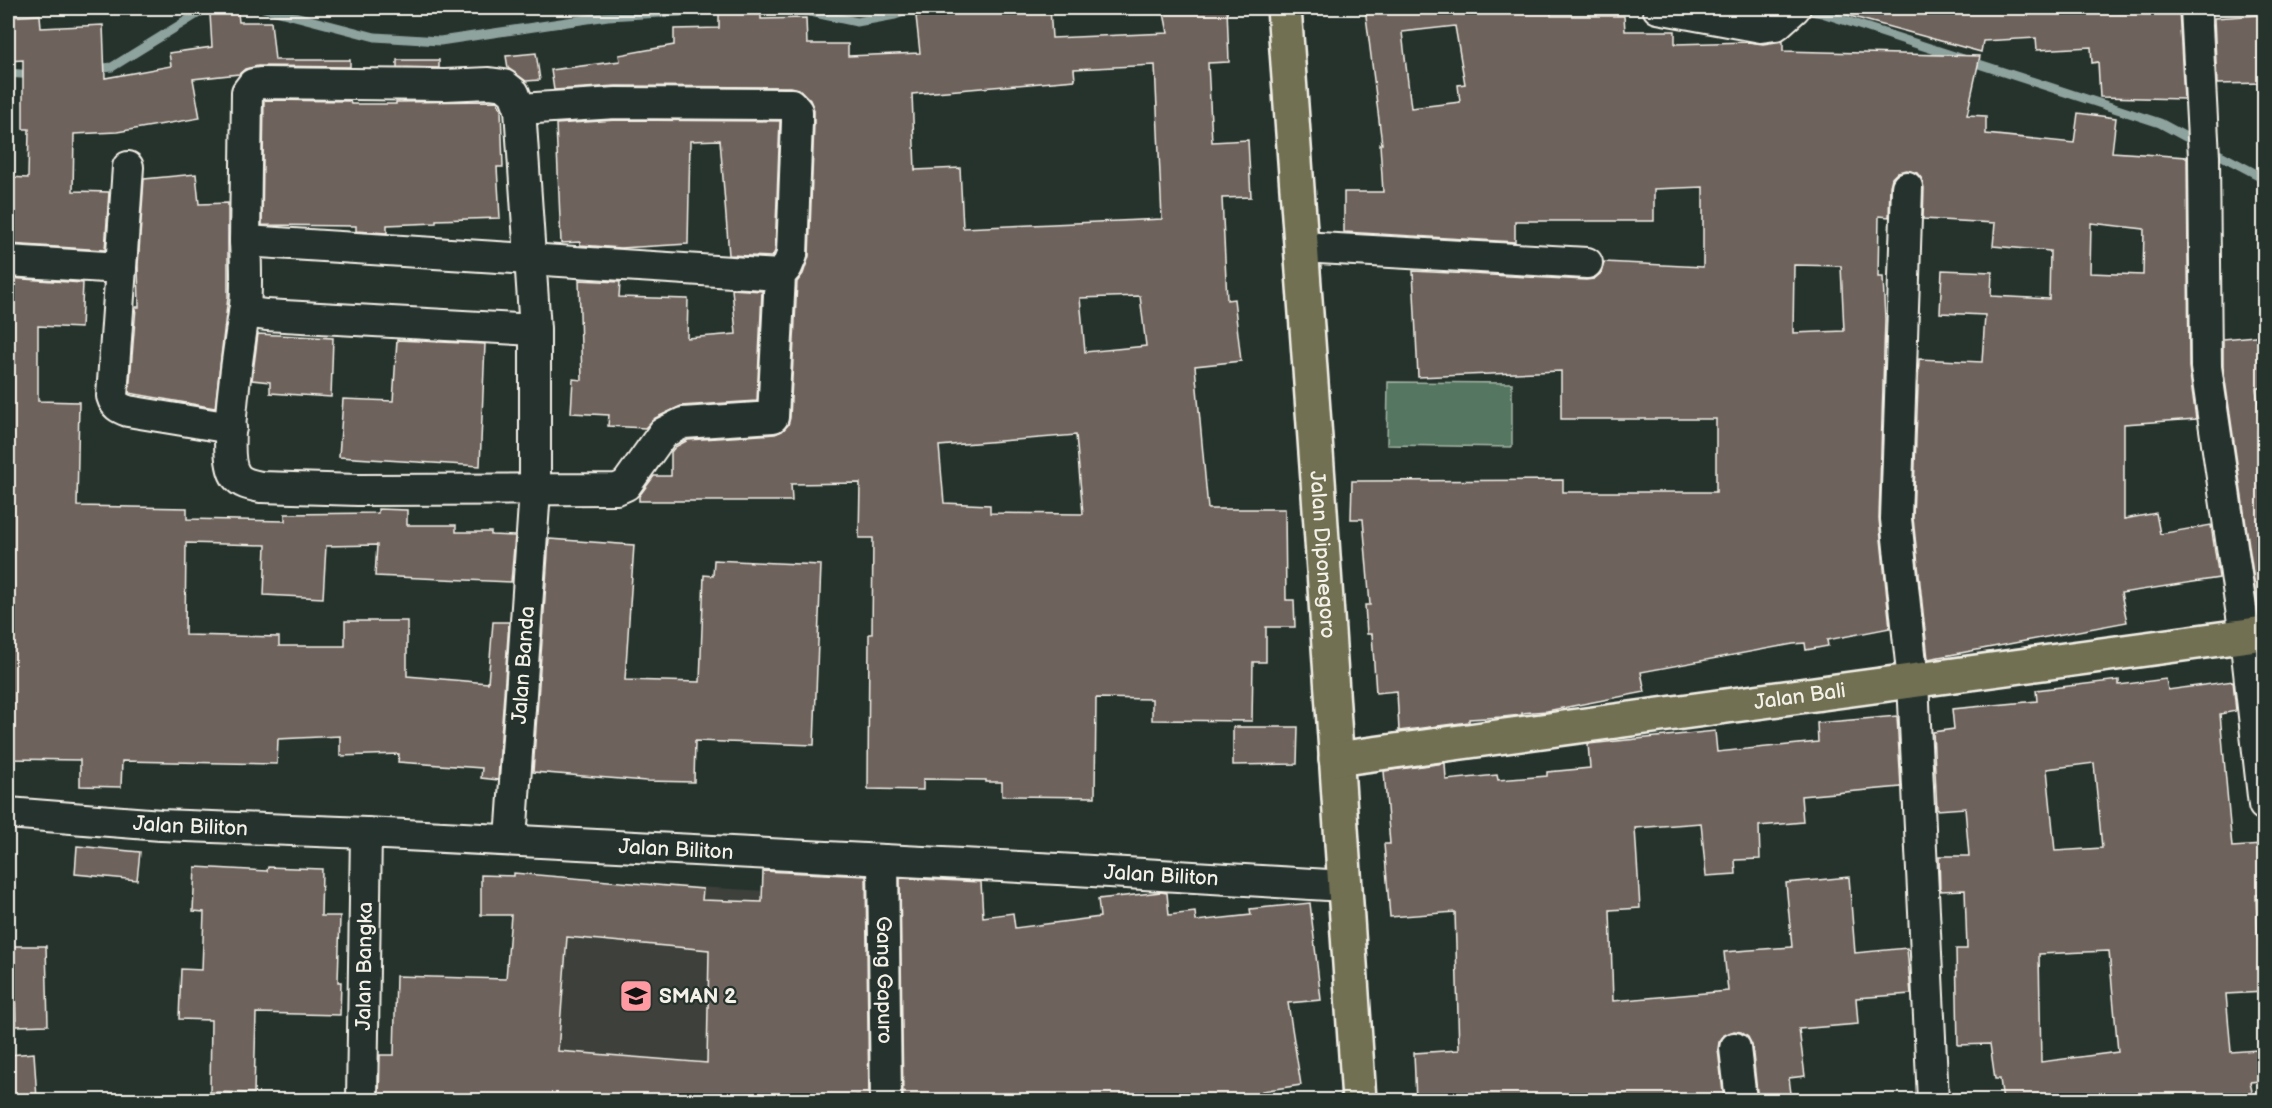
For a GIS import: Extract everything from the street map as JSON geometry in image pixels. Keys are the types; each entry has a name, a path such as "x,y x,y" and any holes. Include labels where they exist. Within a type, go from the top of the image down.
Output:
{"main road":[{"name":"Jalan Diponegoro","path":"1284,8 1359,1101"},
{"name":"Jalan Bali","path":"1336,759 2255,634"}],"street":[{"path":"1658,8 1761,27 1776,25 1793,11"},
{"path":"2196,8 2202,143 2205,368 2255,634 2265,805"},
{"path":"489,83 504,85 514,93 520,109 616,103 791,104 796,111 792,255 787,267 780,275 773,417 682,423 663,433 626,485 617,489 358,490 261,487 245,484 235,476 230,461 231,428 244,312 245,241 247,92 253,84 445,85 489,83"},
{"name":"Jalan Banda","path":"511,840 535,490 535,330 520,109"},
{"path":"128,167 112,396 114,403 129,411 231,428"},
{"path":"1907,187 1896,519 1913,682 1933,1101"},
{"path":"245,241 780,275"},
{"path":"1301,247 1587,263"},
{"path":"8,261 121,268"},
{"path":"244,312 278,316 535,330"},
{"name":"Jalan Biliton","path":"8,813 161,825 511,840 1345,886"},
{"name":"Jalan Bangka","path":"362,1101 366,833"},
{"name":"Gang Gapuro","path":"883,860 886,1101"},
{"path":"1734,1048 1741,1101"}],"shaded area":[{"name":"SMAN 2","path":"521,877 767,891 754,1100 503,1100"}],"green space":[{"path":"1388,382 1512,383 1512,447 1387,445"}],"building":[{"path":"996,8 1050,8 1052,38 1168,33 1163,8 1227,8 1229,62 1208,63 1212,142 1248,140 1251,197 1222,198 1227,300 1234,299 1241,361 1195,366 1208,509 1285,509 1286,600 1294,600 1295,627 1266,627 1266,662 1253,662 1252,721 1152,720 1152,699 1096,698 1095,797 1002,796 1002,782 986,782 986,780 923,779 923,790 868,789 869,634 872,634 873,538 859,538 860,483 791,484 792,501 639,501 639,496 654,476 671,476 671,452 688,440 775,434 788,425 797,282 803,274 809,256 814,110 810,100 799,89 791,87 616,86 554,90 551,70 620,61 619,55 674,45 674,29 719,28 719,13 761,12 761,19 806,18 807,44 848,44 848,56 920,53 916,16","holes":["1155,65 1162,219 963,228 960,168 915,170 912,94 1075,80 1074,69","1140,296 1146,346 1085,352 1080,298","1076,435 1083,514 990,513 990,505 944,503 939,446"]},
{"path":"1365,8 1551,8 1551,16 1624,16 1625,31 1675,31 1675,44 1748,42 1763,44 1783,41 1783,51 1980,56 1967,115 1986,116 1986,134 2074,143 2078,113 2116,118 2112,152 2187,157 2189,367 2196,419 2124,424 2124,519 2156,513 2160,534 2211,525 2219,578 2121,593 2127,622 1928,659 1913,518 1919,359 1982,362 1985,315 1940,313 1942,270 1992,272 1991,296 2049,299 2050,251 1993,246 1995,223 1923,219 1922,179 1917,173 1907,170 1898,172 1892,178 1889,217 1879,216 1878,277 1883,277 1885,319 1879,519 1890,628 1827,640 1828,646 1806,650 1805,643 1793,644 1641,672 1645,692 1547,711 1522,713 1522,715 1469,719 1469,722 1399,731 1397,691 1376,693 1372,634 1367,634 1365,605 1370,605 1363,519 1351,519 1352,481 1563,480 1563,492 1716,492 1716,419 1561,419 1561,371 1418,377 1413,271 1586,280 1594,279 1601,273 1604,262 1703,267 1703,187 1654,189 1654,221 1515,221 1515,242 1344,232 1344,192 1383,192 1380,144 1382,144","holes":["1455,26 1465,84 1458,85 1460,102 1411,108 1402,32","2091,223 2144,229 2143,275 2090,273","1794,265 1841,266 1844,331 1793,333"]},
{"path":"1847,8 2119,8 2119,13 2179,9 2184,99 2100,97 2098,62 2092,63 2091,47 2037,50 2036,38 1983,41 1981,52 1846,15"},
{"path":"238,13 239,22 271,22 275,60 350,60 350,67 258,66 245,69 239,74 193,79 200,118 117,132 74,134 73,191 109,192 105,250 8,244 8,177 28,178 29,129 23,129 23,60 8,61 8,17 40,15 41,28 103,25 105,78 171,66 169,53 212,47 210,14"},
{"path":"2261,15 2265,83 2217,84 2214,18"},
{"path":"536,53 540,80 526,81 508,68 506,56"},
{"path":"397,60 439,60 439,68 397,67"},
{"path":"264,100 350,101 351,104 497,101 501,109 503,167 497,167 500,218 436,220 436,223 387,225 387,233 356,231 356,226 262,225"},
{"path":"616,120 780,121 775,251 772,257 729,255 720,140 690,141 688,244 621,248 580,245 580,242 561,243 556,124"},
{"path":"196,174 199,204 228,203 228,297 215,408 129,393 136,307 139,307 138,265 144,179"},
{"path":"8,278 83,283 81,328 38,326 38,401 79,402 77,506 187,508 187,519 285,521 285,514 378,513 378,509 407,510 407,525 456,525 456,532 491,532 491,535 515,536 511,582 375,576 377,545 326,546 323,598 264,595 266,545 186,543 185,635 279,637 279,646 345,646 345,621 407,621 407,676 488,683 493,622 509,622 498,780 481,778 482,768 398,762 399,754 340,756 340,736 278,739 277,764 122,761 121,787 80,786 80,760 8,759"},
{"path":"579,280 620,282 619,297 688,299 687,338 736,334 732,289 762,291 757,401 681,406 655,418 645,428 608,426 609,415 571,413 573,379 582,380"},
{"path":"258,334 333,338 331,397 270,393 270,382 252,380"},
{"path":"2265,335 2265,388 2256,388 2265,459 2265,615 2259,615 2223,366 2223,339"},
{"path":"397,340 485,344 480,466 339,457 343,399 393,401"},
{"path":"549,539 634,545 625,680 700,682 704,575 713,576 714,560 821,565 814,745 695,741 694,782 646,781 533,772"},
{"path":"2166,679 2168,690 2233,681 2236,711 2220,714 2232,847 2262,845 2265,895 2256,895 2258,948 2265,947 2265,992 2226,994 2231,1052 2257,1050 2260,1081 2250,1082 2254,1101 2003,1101 2000,1079 1995,1079 1990,1044 1958,1045 1956,949 1967,949 1965,890 1940,891 1939,856 1969,856 1965,808 1937,810 1933,732 1954,729 1952,709 2037,701 2036,690 2119,680 2119,685","holes":["2094,763 2102,848 2055,851 2047,769","2109,951 2118,1052 2041,1062 2039,954"]},
{"path":"1897,716 1901,787 1801,796 1803,822 1759,826 1760,859 1735,860 1736,874 1706,876 1701,823 1635,828 1640,908 1610,910 1613,1001 1728,991 1724,952 1792,947 1786,883 1849,877 1855,953 1907,948 1911,994 1856,998 1858,1024 1799,1029 1805,1076 1789,1078 1792,1101 1758,1101 1752,1045 1748,1037 1741,1032 1734,1031 1724,1035 1719,1042 1718,1049 1724,1101 1416,1101 1414,1053 1459,1050 1455,912 1390,917 1384,844 1390,844 1384,771 1445,763 1446,780 1497,775 1498,780 1547,776 1547,772 1590,768 1588,744 1715,731 1717,752 1818,742 1817,723"},
{"path":"1233,727 1298,727 1297,764 1233,765"},
{"path":"77,846 140,852 137,880 75,874"},
{"path":"195,867 267,871 268,867 322,869 321,916 340,916 338,982 341,982 340,1015 256,1013 254,1093 210,1092 211,1020 179,1019 181,969 202,970 204,912 193,911"},
{"path":"763,871 866,876 869,1101 858,1101 858,1096 830,1101 379,1101 380,1055 394,1055 396,976 506,979 511,915 481,915 481,875 514,876 514,873 703,889 702,900 762,902","holes":["567,937 709,950 707,1063 558,1051"]},
{"path":"900,878 981,882 983,917 1013,913 1015,928 1100,917 1098,899 1161,892 1167,893 1169,915 1195,912 1196,921 1251,915 1250,909 1310,903 1321,1000 1288,1003 1301,1085 1262,1091 1264,1101 903,1101"},
{"path":"14,946 46,946 48,1025 16,1026"},
{"path":"34,1053 37,1099 8,1101 8,1055"}],"waterway":[{"path":"95,69 112,67 207,8"},
{"path":"264,8 375,37 440,41 608,16 747,8"},
{"path":"755,8 801,10 857,22 895,15 916,8"},
{"path":"1799,9 1822,13 2160,123 2197,143"},
{"path":"8,73 33,75"},
{"path":"2209,149 2264,178"}],"place":[{"name":"SMAN 2","path":"636,996"}]}
